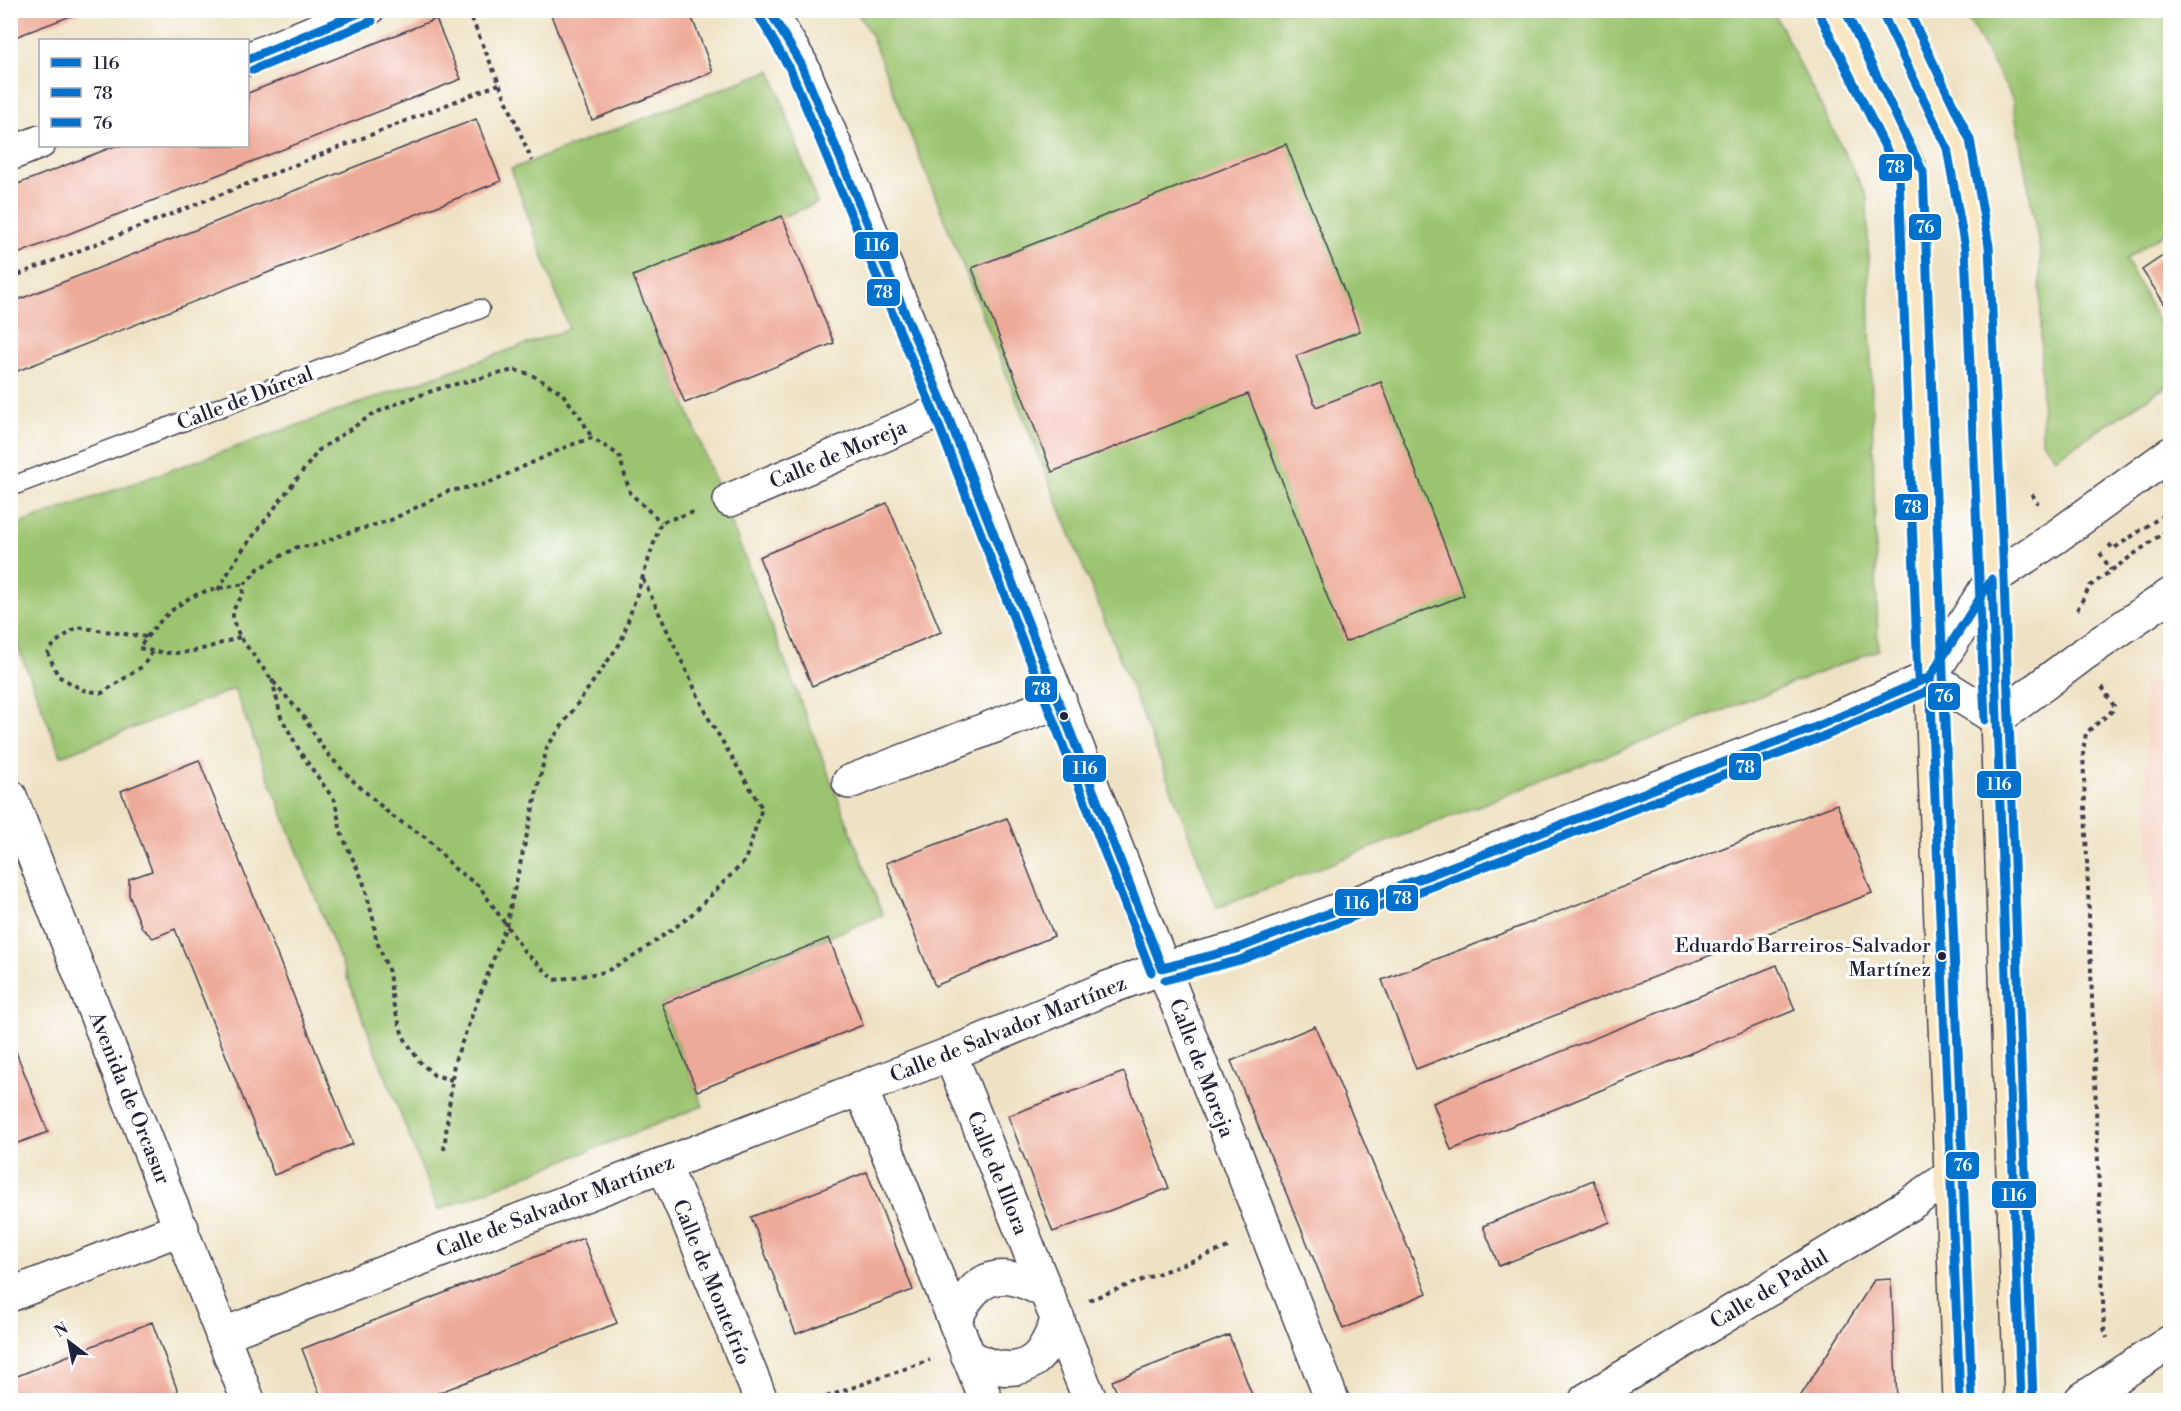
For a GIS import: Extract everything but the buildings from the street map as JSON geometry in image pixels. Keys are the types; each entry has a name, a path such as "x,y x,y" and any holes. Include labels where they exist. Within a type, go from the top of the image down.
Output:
{"street":[{"path":"249,59 367,10"},
{"name":"Calle de Moreja","path":"769,10 801,63 945,409 1332,1401"},
{"path":"1831,10 1911,172 1929,677 1960,1401"},
{"path":"1894,10 1959,144 1977,247 1992,579 2021,1401"},
{"path":"10,154 39,142"},
{"name":"Calle de Moreja","path":"730,500 945,409"},
{"path":"1929,677 1992,579 2057,536 2170,454"},
{"path":"1997,719 2170,595"},
{"path":"1929,677 1997,719"},
{"name":"Calle de Salvador Martínez","path":"222,1335 950,1054 1102,990 1162,968 1236,949 1811,729 1929,677"},
{"path":"849,782 1060,701"},
{"name":"Avenida de Orcasur","path":"10,796 249,1401"},
{"name":"Calle de Illora","path":"950,1054 1090,1401"},
{"path":"860,1088 986,1401"},
{"name":"Calle de Montefrío","path":"663,1164 761,1401"},
{"name":"Calle de Padul","path":"1586,1401 1908,1205 1951,1176"},
{"path":"10,1294 182,1228"},
{"path":"1000,1277 1015,1277 1027,1281 1053,1308 1043,1350 1034,1361 1019,1367 1005,1369 990,1366 962,1340 963,1301 986,1281 1000,1277"},
{"path":"2081,1401 2170,1342"}],"lane":[{"name":"Calle de Dúrcal","path":"10,487 480,309"}],"path":[{"path":"468,10 532,161"},
{"path":"10,278 499,84"},
{"path":"218,590 240,553 319,450 373,414 444,387 514,370 530,374 561,392 581,418 592,438 620,456 630,494 661,522"},
{"path":"592,438 568,446 486,484 449,492 392,520 313,546 297,548 258,568 245,584 242,596 233,610 233,621 240,637 271,679 303,716 325,751 350,778 392,816 428,840 456,869 479,886 524,951 555,980 604,972 636,955 688,918 745,861 762,808 709,719 643,579"},
{"path":"661,522 730,500"},
{"path":"2107,541 2113,549 2168,512"},
{"path":"444,1150 454,1063 506,926 547,747 621,642 661,522"},
{"path":"240,637 192,652 165,654 139,648 151,630 175,609 199,594 245,584"},
{"path":"146,638 77,627 56,643 48,653 58,676 83,690 102,693 143,666 153,651"},
{"path":"271,679 281,717 302,755 335,801 341,833 363,880 374,918 376,939 388,972 393,1003 403,1036 419,1061 434,1075 452,1080"},
{"path":"2083,751 2104,1328"},
{"path":"1053,1308 1266,1233"},
{"path":"818,1401 962,1340"}],"shaded area":[{"path":"2170,660 2170,1252 2165,1252 2143,684 2162,682 2161,666"}],"green space":[{"path":"856,11 1773,11 1867,197 1878,650 1217,908 870,33"},
{"path":"1964,11 2170,11 2170,229 2126,259 2170,344 2170,384 2055,458 2042,441 2040,250 2012,98"},
{"path":"771,70 817,203 634,277 883,915 662,1004 703,1106 438,1210 234,689 61,756 11,629 10,527 569,329 511,169"}],"transit line":[{"name":"116","path":"249,59 366,10"},
{"name":"116","path":"769,10 801,64 945,409 1162,968"},
{"name":"76","path":"1845,10 1923,172 1972,1400"},
{"name":"76","path":"1908,10 1970,140 1989,246 2004,579 2033,1400"},
{"name":"78","path":"1820,15 1899,175 1918,677"},
{"name":"78","path":"1883,15 1947,148 1965,248 1985,720"},
{"name":"78","path":"759,16 790,69 934,413 1151,972"},
{"name":"78","path":"253,70 372,21"},
{"name":"116","path":"1992,579 2021,1400"},
{"name":"116","path":"1960,1400 1930,677 1992,579"},
{"name":"116","path":"1162,968 1236,949 1811,729 1930,677"},
{"name":"78","path":"1165,980 1240,960 1815,740 1935,688"}],"place":[{"name":"Eduardo Barreiros-Salvador Martínez","path":"1942,956"}]}
